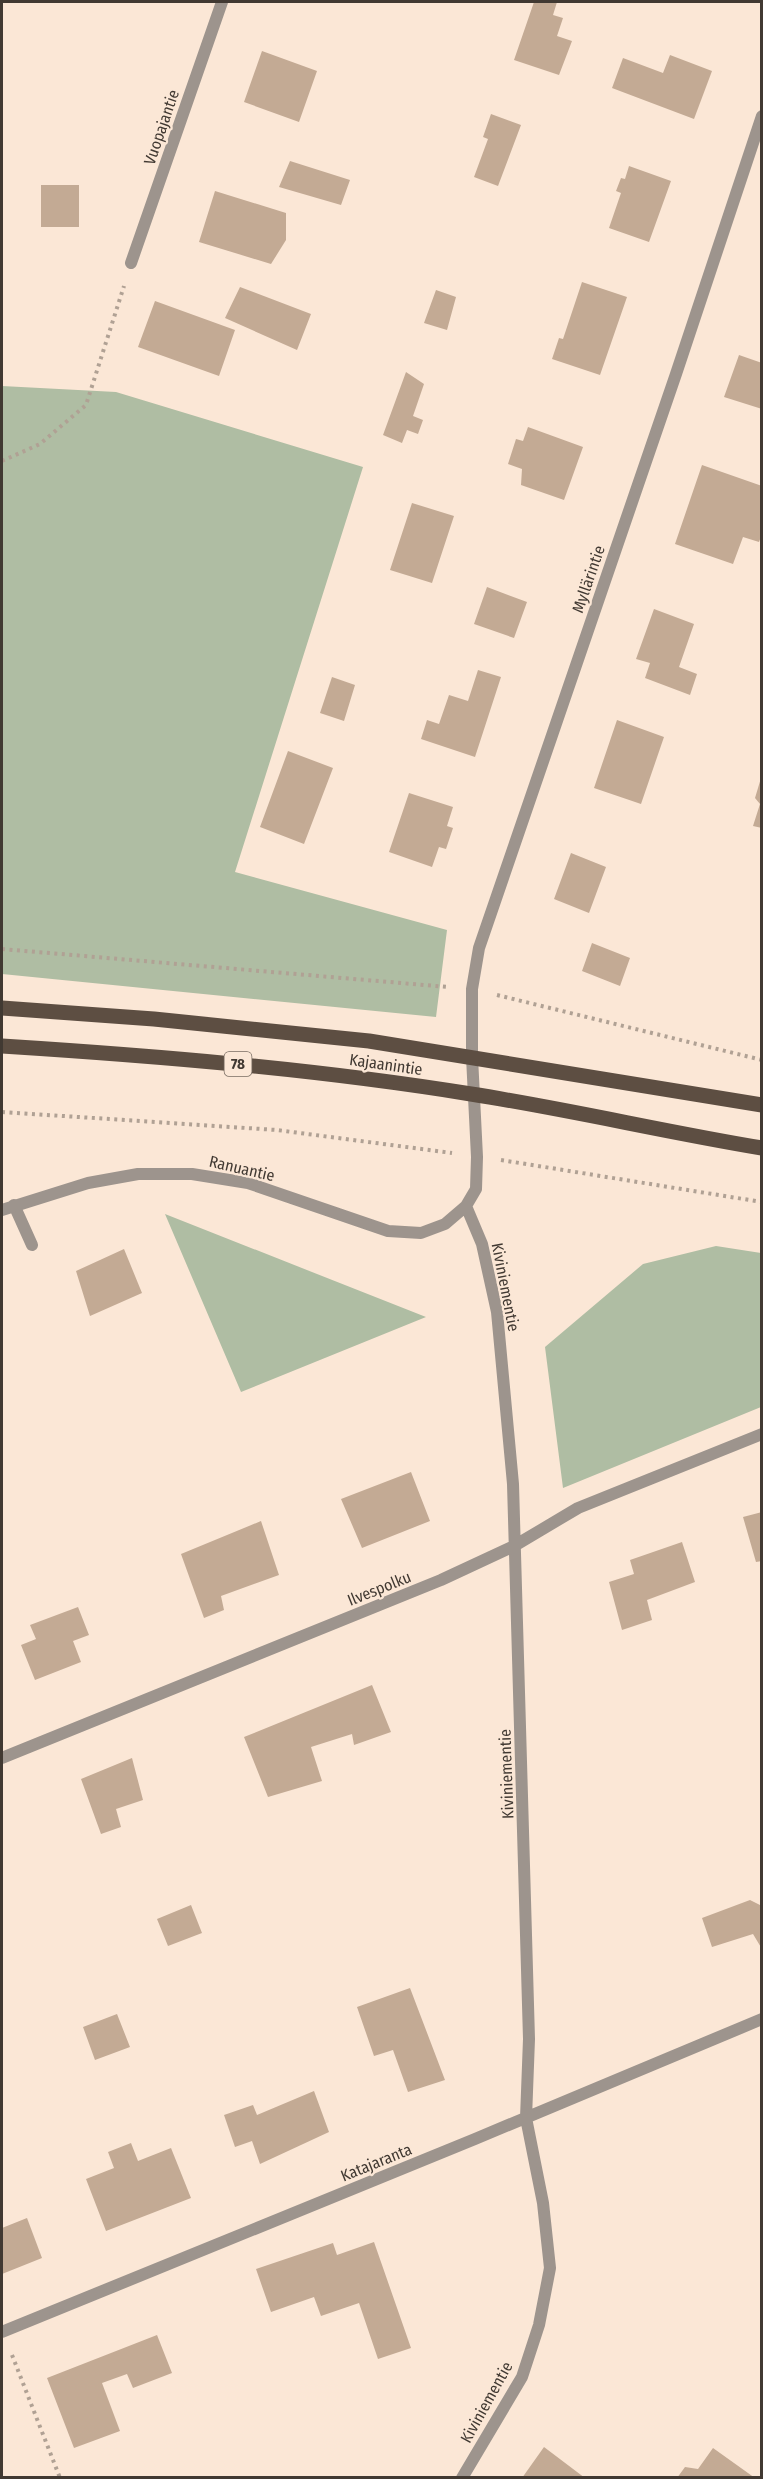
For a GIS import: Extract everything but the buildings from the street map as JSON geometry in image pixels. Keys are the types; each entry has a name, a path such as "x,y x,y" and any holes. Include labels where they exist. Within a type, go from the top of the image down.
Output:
{"main road":[{"name":"Kajaanintie","path":"2,1008 154,1019 369,1041 762,1105"},
{"name":"Kajaanintie","path":"2,1046 182,1058 371,1079 474,1094 762,1148"}],"street":[{"name":"Vuopajantie","path":"131,263 222,2"},
{"name":"Myllärintie","path":"472,1057 472,989 479,948 762,116"},
{"path":"466,1206 476,1190 477,1157 472,1057"},
{"name":"Ranuantie","path":"8,1208 88,1182 138,1174 192,1174 248,1183 388,1231 421,1233 445,1224 466,1206"},
{"name":"Kiviniementie","path":"462,2478 522,2378 539,2325 550,2268 543,2203 526,2118 529,2039 513,1484 497,1312 482,1244 466,1206"},
{"path":"8,1208 32,1245"},
{"name":"Ilvespolku","path":"2,1758 441,1580 514,1546 578,1508 762,1434"},
{"name":"Katajaranta","path":"2,2331 526,2118 762,2019"}],"path":[{"path":"2,461 40,444 86,405 131,263"},
{"path":"2,949 472,989 762,1060"},
{"path":"2,1112 278,1130 432,1151"},
{"path":"477,1157 570,1169 762,1203"},
{"path":"2,2331 60,2478"}],"green space":[{"path":"2,386 116,392 363,467 235,872 447,930 436,1017 2,974"},
{"path":"165,1214 426,1317 241,1392"},
{"path":"716,1246 761,1253 761,1407 563,1488 545,1347 643,1264"}]}
